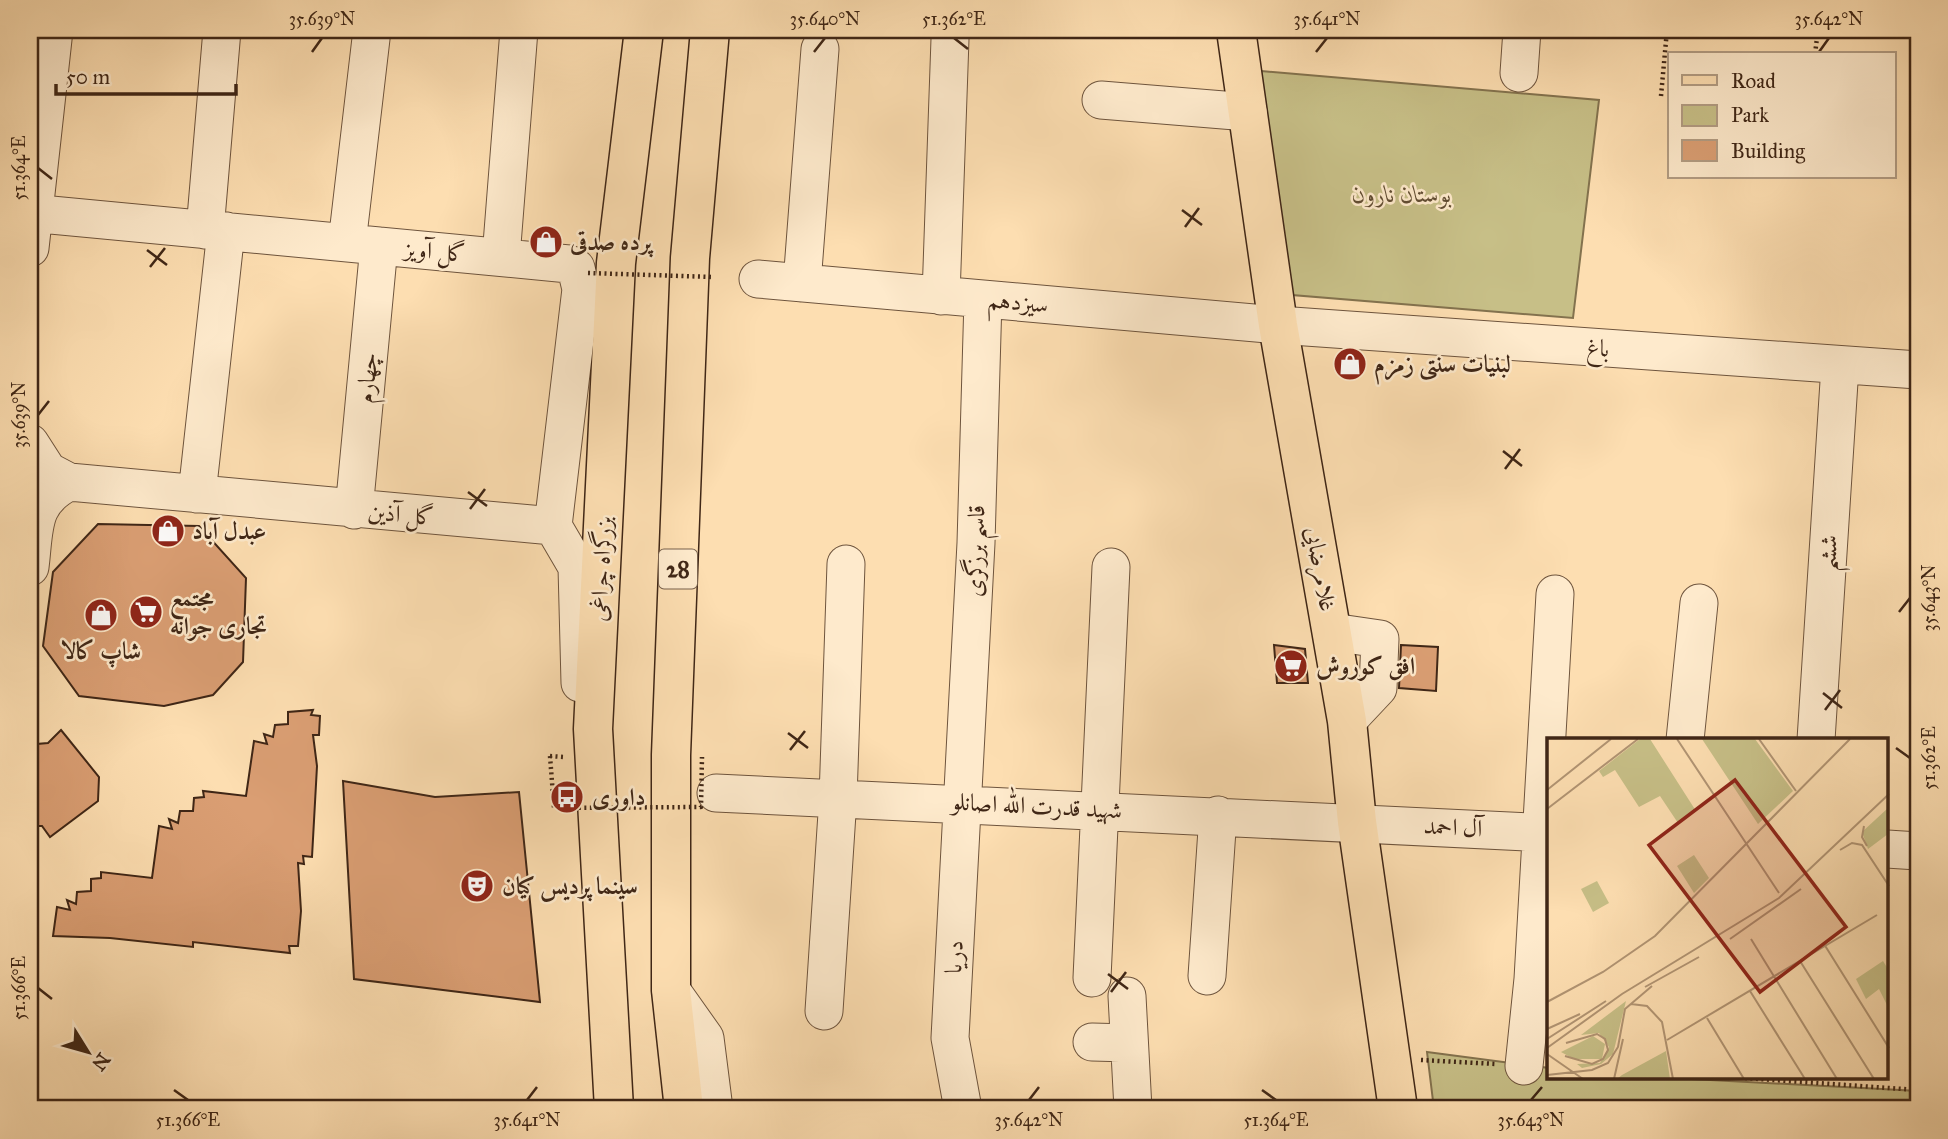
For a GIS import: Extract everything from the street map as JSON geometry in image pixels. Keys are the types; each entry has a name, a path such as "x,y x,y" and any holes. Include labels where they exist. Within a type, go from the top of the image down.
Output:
{"main road":[{"name":"بزرگراه چراغی","path":"614,1109 586,714 616,263 645,30"},
{"name":"28","path":"684,1109 671,990 671,755 690,258 710,30"},
{"name":"غلامرضایی","path":"1236,30 1278,325 1347,721 1357,822 1398,1109"}],"street":[{"path":"31,225 54,30"},
{"path":"197,494 216,230 222,30"},
{"name":"چهارم","path":"355,510 372,30"},
{"path":"501,257 519,30"},
{"path":"1519,73 1522,30"},
{"path":"941,296 950,39"},
{"path":"802,283 820,49"},
{"path":"1101,100 1248,112"},
{"name":"گل آویز","path":"31,225 216,230 569,264 579,274 581,289 553,526"},
{"name":"سیزدهم","path":"758,279 1278,325"},
{"name":"قاسم برزگری","path":"961,803 976,543 983,299"},
{"name":"باغ","path":"1278,325 1918,370"},
{"name":"ششم","path":"1816,738 1840,366"},
{"path":"30,443 48,471 69,482"},
{"path":"30,567 38,510 51,493 69,482"},
{"name":"گل آذین","path":"69,482 553,526"},
{"path":"553,526 577,567 586,714"},
{"path":"824,1011 838,797 846,564"},
{"path":"1092,978 1102,810 1111,567"},
{"path":"1550,738 1555,594"},
{"path":"1685,738 1699,603"},
{"name":"شهید قدرت الله اصانلو","path":"716,793 1357,822"},
{"name":"دریا","path":"961,803 950,1038 964,1109"},
{"path":"1524,1066 1541,980 1547,806"},
{"path":"1207,976 1218,815"},
{"name":"آل احمد","path":"1357,822 1546,833"},
{"path":"1888,849 1918,851"},
{"path":"671,990 705,1038 714,1109"},
{"path":"1127,996 1133,1109"},
{"path":"1092,1042 1129,1043"}],"path":[{"path":"1661,96 1667,30"},
{"path":"1815,52 1818,30"},
{"path":"588,273 713,277"},
{"path":"550,756 554,808 701,807 702,757"},
{"path":"1391,1059 1524,1066"},
{"path":"1774,1080 1918,1090"}],"green space":[{"name":"بوستان نارون","path":"1261,71 1599,100 1573,318 1292,295"},
{"path":"1427,1052 1547,1068 1547,1080 1711,1080 1918,1091 1918,1109 1434,1109"}],"building":[{"name":"مجتمع تجاری جوانه","path":"98,524 199,526 246,578 243,662 213,695 164,706 79,696 43,646 53,572"},
{"name":"افق کوروش","path":"1274,645 1305,649 1308,683 1277,683"},
{"path":"1401,645 1438,647 1436,691 1399,688"},
{"path":"313,710 311,715 320,716 319,735 313,735 317,766 312,857 303,856 304,864 298,863 301,911 298,946 289,946 290,953 193,942 193,947 110,938 53,936 57,907 70,910 67,900 76,904 77,892 91,891 91,879 101,878 101,872 152,878 159,826 172,829 169,819 178,823 180,811 193,811 194,798 204,797 203,791 246,796 254,741 267,744 264,734 273,737 275,725 288,724 288,712"},
{"path":"61,730 99,777 98,801 50,837 42,826 32,826 37,744 48,743"},
{"path":"343,781 435,797 519,792 540,1002 354,979"}],"place":[{"name":"پرده صدقی","path":"546,242"},
{"name":"لبنیات سنتی زمزم","path":"1350,364"},
{"name":"عبدل آباد","path":"168,531"},
{"name":"مجتمع تجاری جوانه","path":"146,612"},
{"name":"شاپ کالا","path":"101,615"},
{"name":"افق کوروش","path":"1291,666"},
{"name":"داوری","path":"567,797"},
{"name":"سینما پردیس کیان","path":"477,886"}]}
